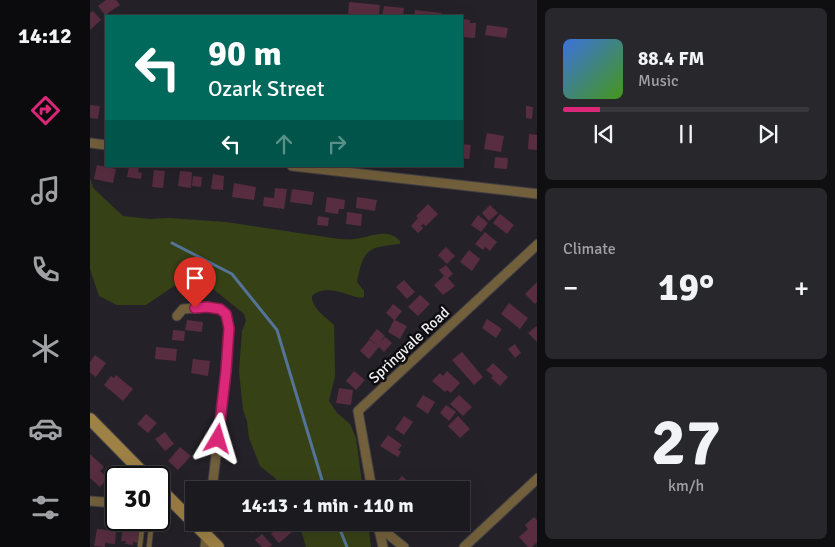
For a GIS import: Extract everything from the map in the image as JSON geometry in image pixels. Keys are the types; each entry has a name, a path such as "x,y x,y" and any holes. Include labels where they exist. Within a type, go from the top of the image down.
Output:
{"main road":[{"path":"90,419 136,466"},
{"path":"170,501 206,541 218,547"}],"street":[{"path":"90,144 105,145"},
{"path":"301,167 537,194"},
{"name":"Springvale Road","path":"370,481 358,411 537,245"},
{"path":"177,316 183,309 207,307 220,309 226,314 229,328 226,371 213,481"},
{"path":"464,547 537,479"},
{"path":"90,501 105,502"},
{"path":"379,531 382,547"},
{"path":"385,531 404,547"}],"lane":[{"path":"140,546 142,531"},
{"path":"149,547 151,531"}],"green space":[{"path":"90,178 93,188 123,216 226,222 339,239 353,239 379,234 390,234 395,237 400,241 400,244 373,249 365,257 357,282 364,291 364,297 360,298 329,290 317,292 312,296 317,309 334,325 335,376 329,401 337,413 350,424 356,438 362,481 277,481 260,466 249,438 247,421 243,410 239,371 242,331 246,321 244,314 212,288 186,278 146,305 117,305 99,296 90,269"},
{"path":"301,531 369,531 371,547 306,547"}],"building":[{"path":"106,0 116,0 120,5 105,15 98,6"},
{"path":"349,2 380,5 379,15 348,15"},
{"path":"384,6 404,8 403,15 382,15"},
{"path":"415,10 442,13 442,15 414,15"},
{"path":"93,11 101,20 90,30 90,13"},
{"path":"463,19 470,20 470,23 476,23 475,38 463,37"},
{"path":"487,25 508,28 506,38 485,35"},
{"path":"90,105 100,106 98,119 90,118"},
{"path":"526,106 533,107 532,119 526,118"},
{"path":"487,133 504,136 501,152 484,149"},
{"path":"529,134 537,135 537,150 528,149"},
{"path":"463,144 471,145 469,159 463,158"},
{"path":"495,157 508,158 507,169 494,168"},
{"path":"97,165 116,169 113,183 94,179"},
{"path":"129,167 139,167 138,172 142,173 141,179 127,177"},
{"path":"154,170 165,171 163,188 152,187"},
{"path":"180,171 192,172 191,188 178,186"},
{"path":"213,174 224,176 223,190 211,189"},
{"path":"193,176 202,177 201,187 192,186"},
{"path":"234,183 256,187 254,200 232,197"},
{"path":"275,188 287,189 284,209 263,206 264,197 274,198"},
{"path":"292,189 314,192 312,205 290,202"},
{"path":"327,197 345,200 344,209 339,209 338,214 325,212"},
{"path":"357,197 377,200 375,211 356,208"},
{"path":"428,204 438,214 426,226 423,224 421,226 423,228 418,233 411,226 418,218 416,216"},
{"path":"490,205 498,213 489,221 482,213"},
{"path":"347,212 362,214 361,226 346,224"},
{"path":"500,214 514,225 507,234 493,223"},
{"path":"478,215 488,223 481,232 471,225"},
{"path":"318,216 329,218 328,226 317,225"},
{"path":"485,232 497,242 490,251 485,247 483,250 475,244"},
{"path":"446,247 455,256 447,264 438,255"},
{"path":"469,250 480,259 472,271 460,262"},
{"path":"446,265 453,274 448,278 455,286 443,295 434,285 444,276 439,270"},
{"path":"404,280 415,292 407,299 396,287"},
{"path":"537,282 537,302 535,304 525,294"},
{"path":"420,295 430,304 418,316 408,307"},
{"path":"509,303 528,318 520,329 501,314"},
{"path":"393,304 402,311 395,320 407,326 400,339 388,332 394,320 386,313"},
{"path":"487,319 502,329 496,338 482,328"},
{"path":"187,320 203,322 202,332 185,330"},
{"path":"537,326 537,342 528,333"},
{"path":"377,329 385,336 379,343 385,337 392,343 384,352 379,347 369,359 360,351 369,340 378,345 369,339"},
{"path":"173,330 185,331 184,341 172,340"},
{"path":"515,344 521,353 515,358 508,349"},
{"path":"156,347 177,349 176,361 155,359"},
{"path":"462,352 483,377 474,385 452,360"},
{"path":"95,355 106,363 96,377 90,373 90,362"},
{"path":"193,359 210,361 208,376 191,373"},
{"path":"493,363 508,377 500,386 491,378 493,376 486,370"},
{"path":"354,371 365,380 356,390 346,381"},
{"path":"447,371 460,383 451,393 447,390 445,392 432,381 440,373 443,376"},
{"path":"116,375 133,389 123,401 104,385 111,376 114,378"},
{"path":"339,388 353,390 351,405 336,403"},
{"path":"423,395 435,402 428,414 416,406"},
{"path":"459,395 472,407 463,416 450,404"},
{"path":"446,405 456,412 449,421 440,413"},
{"path":"146,414 157,423 148,433 137,424"},
{"path":"404,416 413,422 404,435 395,429"},
{"path":"458,416 470,429 460,438 448,426"},
{"path":"165,432 174,444 165,451 155,439"},
{"path":"388,435 402,445 398,450 401,452 398,457 380,446"},
{"path":"180,447 191,456 178,470 168,461"},
{"path":"90,454 104,467 100,471 105,475 105,481 100,487 90,478"},
{"path":"402,476 408,481 398,481"},
{"path":"534,517 537,520 537,544 532,547 528,547 519,537 528,529 525,525"},
{"path":"97,529 116,531 115,544 105,543 105,547 94,546"},
{"path":"123,531 141,531 139,543 133,542 133,545 125,544 126,541 121,541"},
{"path":"274,531 292,532 279,543 271,534"},
{"path":"262,534 272,545 262,547 255,540"}],"waterway":[{"path":"172,243 232,274 277,330 322,481"},
{"path":"341,531 347,547"}],"route":[{"path":"195,308 220,309 226,314 229,328 218,439"}]}
